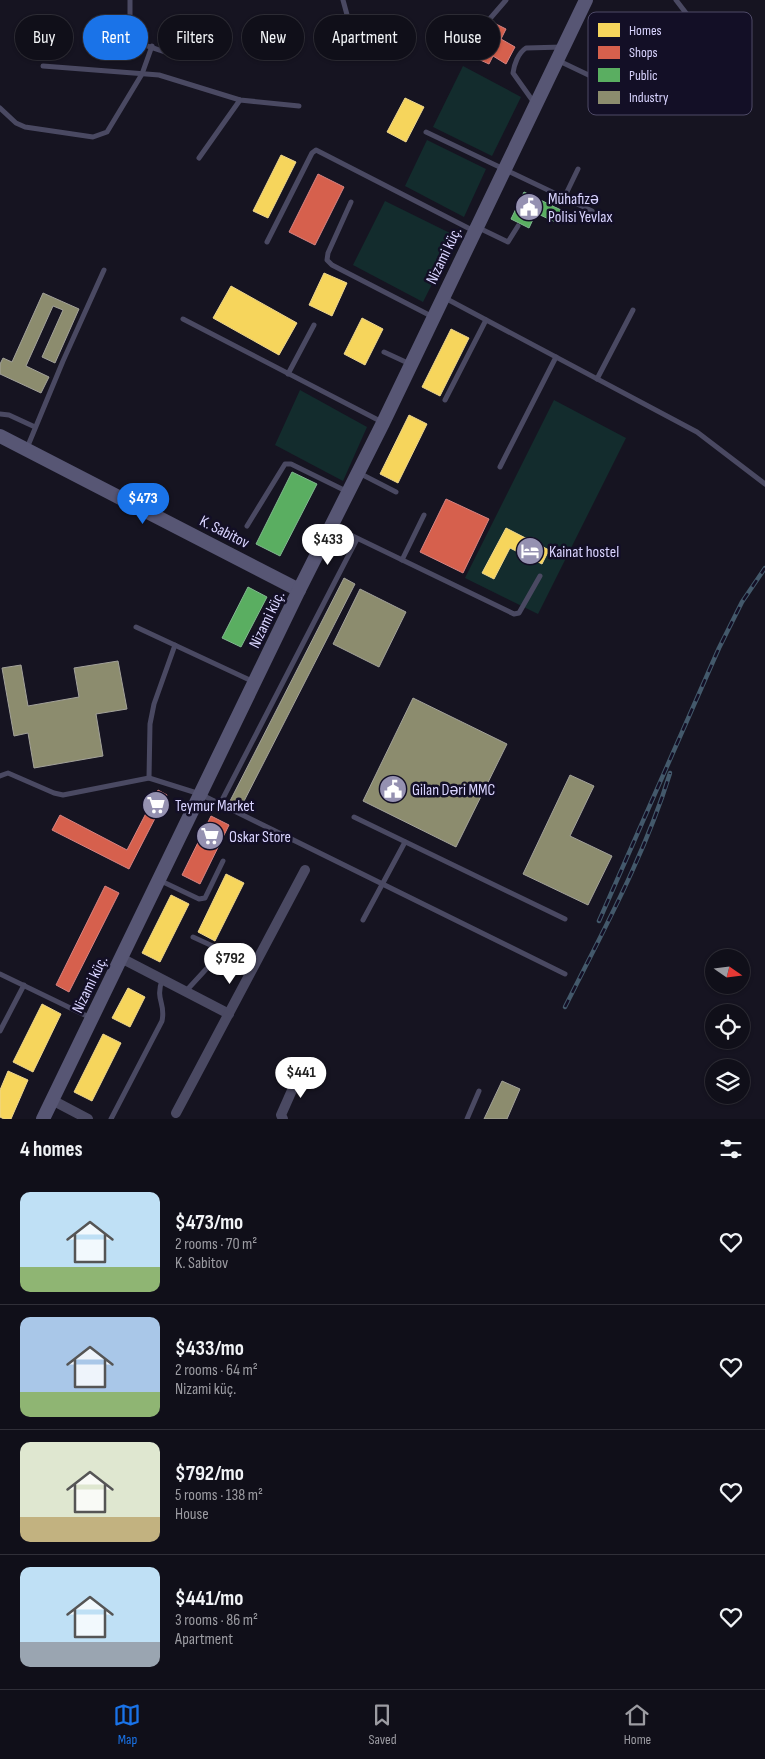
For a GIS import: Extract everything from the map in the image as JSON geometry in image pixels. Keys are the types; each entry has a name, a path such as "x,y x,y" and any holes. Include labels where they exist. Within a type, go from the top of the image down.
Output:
{"main road":[{"name":"Nizami küç.","path":"43,1119 254,682 383,423 442,296 586,0"},
{"name":"K. Sabitov","path":"0,436 299,590"}],"street":[{"path":"176,1113 305,870"},
{"path":"121,958 229,1014"},
{"path":"283,1119 281,1115 297,1079"},
{"path":"52,1100 88,1119"}],"lane":[{"path":"130,0 130,37 136,43 158,49"},
{"path":"343,0 347,15"},
{"path":"493,15 506,0"},
{"path":"676,0 685,12"},
{"path":"0,108 16,123 32,129 93,136 102,135 107,132 142,74 152,46"},
{"path":"536,104 513,73 513,67 522,51 526,48 563,47"},
{"path":"557,60 588,75"},
{"path":"43,66 170,77 240,100 299,106"},
{"path":"199,158 240,100"},
{"path":"426,132 592,212"},
{"path":"267,242 316,150 475,229 508,242 518,226"},
{"path":"564,198 578,169"},
{"path":"352,202 328,253 327,260 332,265 433,317"},
{"path":"26,448 104,270"},
{"path":"442,296 697,432 765,484"},
{"path":"598,379 633,310"},
{"path":"183,319 383,423"},
{"path":"444,400 486,320"},
{"path":"288,374 314,325"},
{"path":"384,352 410,364"},
{"path":"500,467 556,357"},
{"path":"0,414 9,415 35,427"},
{"path":"247,526 285,464 291,464 348,492"},
{"path":"358,473 396,492"},
{"path":"402,560 424,515"},
{"path":"331,526 514,614 519,613 540,576"},
{"path":"220,804 357,539"},
{"path":"136,627 254,682"},
{"path":"149,778 150,724 154,704 175,645"},
{"path":"0,776 8,773 54,794 63,795 149,778 200,794 565,974"},
{"path":"354,817 565,919"},
{"path":"363,920 405,842"},
{"path":"158,880 199,900 204,898 223,861"},
{"path":"185,991 220,954 219,949 194,937"},
{"path":"0,974 92,1018"},
{"path":"111,1119 162,1021 164,1011 158,996 162,980"},
{"path":"0,1031 24,985"},
{"path":"467,1119 478,1091"}],"green space":[{"path":"463,66 521,97 492,156 433,127"},
{"path":"427,140 486,169 464,217 405,186"},
{"path":"385,201 456,236 423,302 353,265"},
{"path":"300,390 367,427 343,481 275,445"},
{"path":"554,400 626,438 538,614 465,578"}],"building: Homes":[{"path":"405,98 424,107 406,142 387,132"},
{"path":"281,155 296,162 268,218 253,211"},
{"path":"324,273 347,283 332,316 309,305"},
{"path":"231,286 297,323 279,355 213,318"},
{"path":"362,318 383,329 365,365 344,354"},
{"path":"451,329 469,338 440,396 422,387"},
{"path":"409,415 427,424 398,483 380,474"},
{"path":"506,528 549,550 542,564 510,548 494,579 482,573"},
{"path":"226,874 244,883 215,941 198,932"},
{"path":"171,895 189,904 160,962 142,953"},
{"path":"128,988 145,997 130,1027 112,1018"},
{"path":"42,1004 61,1014 33,1072 13,1062"},
{"path":"103,1034 121,1043 92,1101 74,1092"},
{"path":"8,1071 28,1080 11,1119 4,1119 0,1117 0,1090"}],"building: Shops":[{"path":"500,26 506,29 501,39 515,47 506,64 500,60"},
{"path":"480,60 491,60 489,64"},
{"path":"318,174 344,187 315,245 289,232"},
{"path":"446,499 489,519 463,573 420,552"},
{"path":"158,790 167,795 129,869 52,830 60,815 127,850"},
{"path":"211,816 229,825 200,884 182,875"},
{"path":"105,886 119,893 69,992 56,985"}],"building: Public":[{"path":"524,192 561,210 555,222 536,213 529,228 511,219"},
{"path":"292,472 317,484 280,556 256,544"},
{"path":"248,587 267,597 241,647 222,638"}],"building: Industry":[{"path":"43,293 79,309 55,363 42,357 63,310 53,306 26,366 49,377 41,393 0,374 0,364 3,358 12,362"},
{"path":"344,578 355,584 241,807 230,801"},
{"path":"360,589 406,612 379,667 333,644"},
{"path":"118,661 127,709 96,714 103,756 34,768 28,733 14,736 2,668 21,665 28,706 79,697 74,668"},
{"path":"413,698 507,744 456,847 363,801"},
{"path":"570,775 594,786 570,836 612,856 588,905 523,874"},
{"path":"502,1081 520,1089 507,1119 484,1119"}],"railway":[{"path":"599,921 719,648 742,602 765,568"},
{"path":"565,1007 636,863 670,773"}],"place":[{"name":"Mühafizə Polisi Yevlax","path":"529,207"},
{"name":"Kainat hostel","path":"530,551"},
{"name":"Gilan Dəri MMC","path":"393,789"},
{"name":"Teymur Market","path":"156,805"},
{"name":"Oskar Store","path":"210,836"}]}
